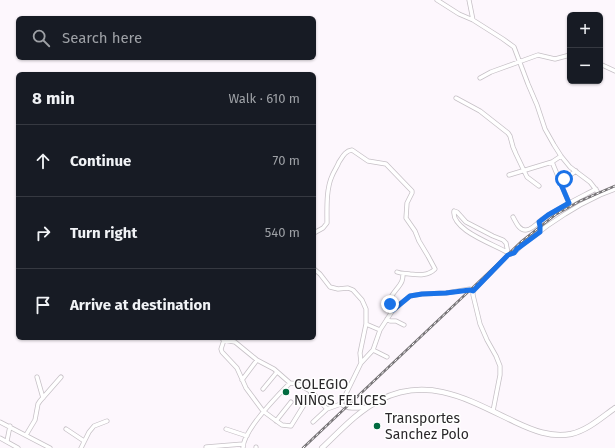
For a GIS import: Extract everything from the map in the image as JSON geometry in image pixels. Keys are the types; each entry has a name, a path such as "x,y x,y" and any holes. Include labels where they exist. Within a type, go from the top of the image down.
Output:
{"main road":[{"path":"322,448 366,408 382,399 406,390 447,392 474,402 524,426 542,433 555,435 570,434 586,429 614,408"}],"street":[{"path":"438,0 459,14 473,20 503,39 514,48 545,129 554,145 570,167 590,182 600,195"},
{"path":"469,0 473,20"},
{"path":"480,78 491,72 538,55 558,59 567,55"},
{"path":"603,65 615,71"},
{"path":"456,98 480,111 508,133 528,178 538,186"},
{"path":"316,232 323,228 327,223 329,187 332,177 344,153 352,150 368,161 386,164 412,191 407,203 406,218 435,269 424,274 416,275 397,272"},
{"path":"509,175 552,162 561,156"},
{"path":"552,162 569,203"},
{"path":"560,182 576,171"},
{"path":"513,218 523,230 531,228 548,215 596,189"},
{"path":"493,411 500,375 500,366 480,324 473,291 509,254 514,253 517,249 564,214 580,204 615,189"},
{"path":"454,211 457,212 466,222 504,240 509,254 466,231 454,217 454,211"},
{"path":"539,222 540,232"},
{"path":"316,271 330,287 338,289 348,288 353,290 362,300 366,309 366,324 360,353 361,363"},
{"path":"393,310 390,306 390,300 392,294 402,281 403,274"},
{"path":"313,422 327,409 341,404 361,363 373,350 380,330 387,319 393,310 410,296 470,290 473,291"},
{"path":"387,319 404,325"},
{"path":"366,324 380,330"},
{"path":"223,340 222,352 237,368 246,388 263,411 282,425 290,426 312,392"},
{"path":"227,340 235,342 257,360 277,372 290,383 298,384 312,392 327,409"},
{"path":"373,350 387,357"},
{"path":"242,380 257,360"},
{"path":"262,389 277,372"},
{"path":"37,377 43,398"},
{"path":"26,435 35,420 38,404 61,377"},
{"path":"206,447 243,446 250,429 263,411 290,383"},
{"path":"276,421 291,402"},
{"path":"341,404 350,408 366,408"},
{"path":"81,448 89,432 94,426 107,421"},
{"path":"0,422 50,448"},
{"path":"6,441 10,426"},
{"path":"66,429 84,441"},
{"path":"226,429 247,436"},
{"path":"0,438 18,448"}],"railway":[{"path":"303,448 522,241 555,215 580,201 615,186"}],"place":[{"name":"COLEGIO NIÑOS FELICES","path":"286,392"},
{"name":"Transportes Sanchez Polo","path":"377,426"}],"route":[{"path":"390,304 393,310 410,296 432,293 473,291 508,255 514,253 517,249 540,232 539,222 569,203 560,182 564,179"}]}
